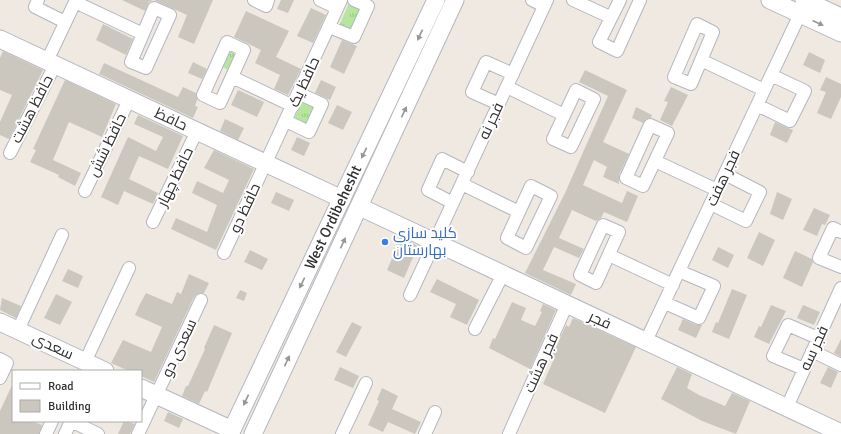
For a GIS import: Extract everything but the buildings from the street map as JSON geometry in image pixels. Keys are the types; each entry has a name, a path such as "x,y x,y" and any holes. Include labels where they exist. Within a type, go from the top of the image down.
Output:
{"street":[{"path":"38,0 35,7 65,22"},
{"path":"254,0 266,6 268,0"},
{"path":"320,0 339,4"},
{"path":"329,27 354,37 368,6 354,0"},
{"name":"West Ordibehesht","path":"231,432 436,0"},
{"name":"West Ordibehesht","path":"253,434 456,0"},
{"path":"532,0 546,3"},
{"path":"572,0 610,17"},
{"path":"620,0 610,17 599,42 617,51 640,0"},
{"path":"770,0 803,4 841,17"},
{"path":"75,1 143,34"},
{"name":"حافظ هشت","path":"10,153 51,63 65,22 75,1"},
{"name":"فجر نه","path":"410,295 546,3"},
{"name":"حافظ یک","path":"266,164 339,4"},
{"path":"803,4 841,34"},
{"name":"فجر هفت","path":"646,342 803,4"},
{"name":"حافظ","path":"0,39 342,199"},
{"path":"227,42 244,50 232,76 220,103 202,95 227,42"},
{"path":"701,60 764,90"},
{"path":"499,104 472,92 486,62 513,74"},
{"path":"757,105 790,121 802,97 805,90 771,75"},
{"path":"232,76 293,106"},
{"path":"507,87 564,114"},
{"path":"286,121 309,132 322,104 298,93"},
{"name":"حافظ شش","path":"85,191 129,100"},
{"path":"650,125 668,133 655,161 643,186 626,178 650,125"},
{"name":"حافظ چهار","path":"153,222 197,132"},
{"path":"453,203 428,190 442,159 468,172"},
{"path":"655,161 717,190"},
{"name":"حافظ دو","path":"224,253 266,164"},
{"path":"711,204 746,220 760,192 725,174"},
{"path":"462,184 519,212"},
{"path":"531,186 550,196 526,248 506,238 519,212 531,186"},
{"name":"فجر","path":"360,207 841,433"},
{"path":"841,232 833,228 819,258 841,267"},
{"path":"18,330 62,236"},
{"path":"609,255 673,285"},
{"path":"85,362 129,268"},
{"path":"665,303 699,318 714,286 679,271"},
{"path":"475,329 503,274"},
{"name":"فجر سه","path":"786,407 841,288"},
{"name":"سعدی دو","path":"140,434 201,300"},
{"name":"فجر هشت","path":"509,434 567,304"},
{"name":"سعدی","path":"0,322 103,370"},
{"path":"804,370 774,356 788,325 818,338"},
{"path":"812,351 841,365"},
{"path":"0,359 7,363 0,378"},
{"path":"342,434 366,383"},
{"path":"142,388 231,432"},
{"path":"425,434 435,412"},
{"path":"46,434 52,422"},
{"path":"65,434 71,422"},
{"path":"73,422 98,434"}],"green space":[{"path":"349,3 364,9 353,32 339,26"},
{"path":"230,51 236,55 230,71 223,67"},
{"path":"303,99 318,106 307,128 293,121"}],"place":[{"name":"کلید سازی بهارستان","path":"385,242"}]}
